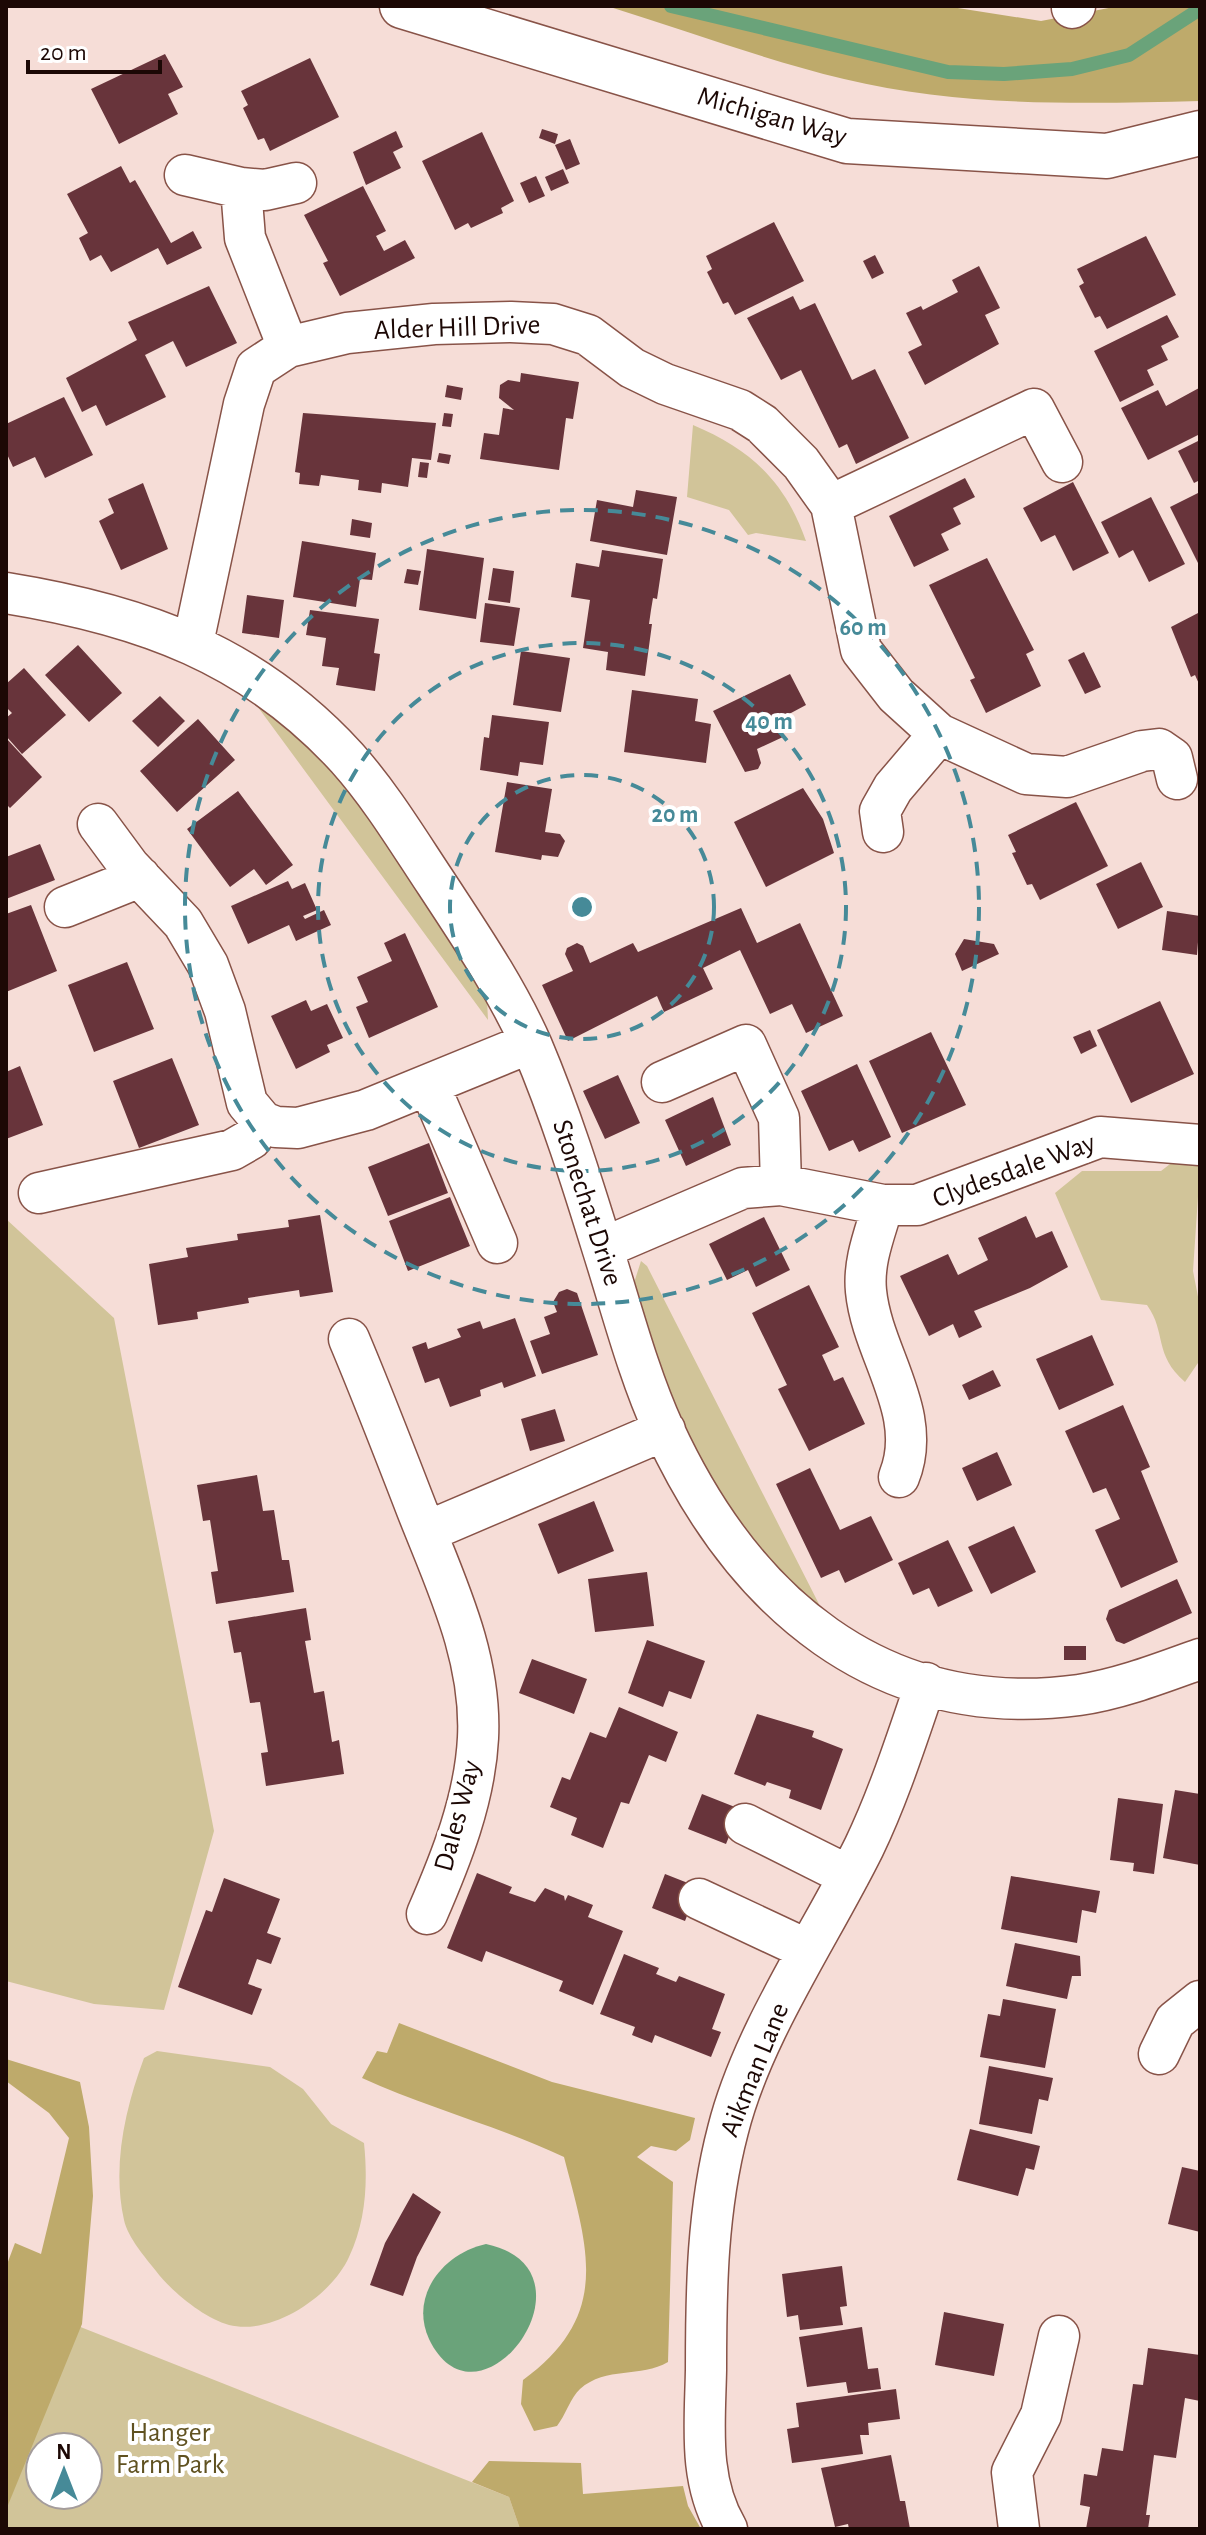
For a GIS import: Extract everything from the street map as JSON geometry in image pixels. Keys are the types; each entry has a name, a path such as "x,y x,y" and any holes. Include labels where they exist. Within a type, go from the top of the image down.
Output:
{"street":[{"name":"Michigan Way","path":"402,6 459,14 847,141 1107,156 1200,133"},
{"path":"185,175 241,188 265,190 296,183"},
{"path":"241,188 245,238 288,347"},
{"name":"Alder Hill Drive","path":"193,643 244,404 256,368 288,347 347,333 434,324 511,322 568,329 588,335 645,374 740,410 762,424 801,463 831,505 861,650 896,695 939,734 1026,774 1067,777 1142,751 1159,749 1172,758 1177,779"},
{"path":"831,505 1026,394 1062,462"},
{"name":"Stonechat Drive","path":"6,593 126,617 193,643 253,675 303,713 349,760 389,811 472,938 530,1043 563,1125 665,1430 729,1545 787,1608 819,1633 860,1657 926,1683 967,1695 1044,1699 1085,1694 1200,1659"},
{"path":"883,832 880,811 893,788 939,734"},
{"path":"98,824 140,877 183,923 208,965 225,1011 247,1103 263,1122 276,1127 311,1125 366,1110 530,1043"},
{"path":"65,907 140,877"},
{"path":"662,1082 746,1045 779,1118 781,1185"},
{"path":"429,1085 497,1243"},
{"path":"39,1193 232,1150 251,1139 263,1122"},
{"name":"Clydesdale Way","path":"603,1248 743,1188 781,1185 883,1205 917,1205 1100,1137 1200,1145"},
{"path":"883,1205 866,1264 866,1291 908,1427 908,1455 899,1477"},
{"name":"Dales Way","path":"349,1339 467,1637 478,1738 465,1810 427,1914"},
{"path":"426,1532 665,1430"},
{"name":"Aikman Lane","path":"727,2529 707,2486 705,2382 710,2220 728,2127 767,2032 849,1876 904,1749 926,1683"},
{"path":"745,1824 849,1876"},
{"path":"699,1899 808,1950"},
{"path":"1159,2054 1175,2021 1200,2001"},
{"path":"1019,2529 1012,2472 1041,2415 1059,2336"}],"green space":[{"path":"693,425 732,445 763,470 788,501 806,541 756,533 748,535 729,510 687,497"},
{"path":"252,699 277,710 380,819 487,999 488,1020"},
{"path":"1174,1161 1197,1163 1200,1167 1193,1271 1200,1307 1200,1360 1185,1382 1168,1362 1157,1325 1147,1305 1101,1300 1055,1193 1082,1171 1161,1171"},
{"path":"6,1219 114,1318 214,1831 164,2010 94,2004 6,1981"},
{"path":"641,1261 647,1266 822,1610 778,1574 716,1492 680,1422 651,1342 633,1286"},
{"path":"157,2051 270,2067 303,2089 331,2124 364,2143 364,2201 359,2229 349,2257 341,2271 315,2298 282,2318 246,2327 229,2325 209,2317 163,2279 129,2234 124,2220 119,2179 122,2138 144,2058"},
{"name":"Hanger Farm Park","path":"78,2326 509,2497 520,2529 6,2529 6,2509 24,2463 24,2511 104,2511 104,2431 37,2431"}],"shaded area":[{"path":"607,6 945,6 1041,21 1119,6 1200,6 1200,101 1021,102 888,88 784,63"},
{"path":"399,2023 552,2082 695,2118 690,2140 676,2151 651,2146 637,2157 673,2182 668,2362 647,2370 601,2377 590,2382 577,2392 557,2426 534,2431 521,2404 523,2380 551,2356 570,2331 581,2305 586,2279 580,2222 564,2157 362,2078 377,2051 387,2053"},
{"path":"6,2059 80,2082 89,2127 93,2196 82,2324 38,2431 24,2431 24,2466 6,2510 6,2267 15,2243 41,2254 69,2138 49,2113 6,2081"},
{"path":"486,2244 520,2260 535,2284 534,2312 521,2340 501,2361 476,2372 451,2366 429,2339 424,2323 424,2307 427,2292 444,2266 457,2256"},
{"path":"489,2461 581,2463 583,2494 683,2486 688,2506 701,2529 520,2529 509,2497 472,2482"}],"building":[{"path":"165,54 183,87 168,94 178,114 119,144 91,89"},
{"path":"310,58 339,117 270,151 264,138 258,140 243,108 248,105 241,91"},
{"path":"542,129 558,134 555,144 539,138"},
{"path":"396,131 403,147 393,152 401,168 366,185 353,152"},
{"path":"482,132 514,201 501,208 503,213 471,228 468,223 455,230 422,161"},
{"path":"570,139 580,164 566,170 555,145"},
{"path":"121,166 130,183 135,180 171,243 193,231 202,248 167,265 158,248 111,272 101,255 90,261 79,238 88,233 67,194"},
{"path":"563,169 569,183 551,191 545,177"},
{"path":"536,176 545,196 529,203 520,183"},
{"path":"363,186 386,231 376,236 384,251 405,240 415,258 340,296 323,263 328,261 304,215"},
{"path":"774,222 804,281 735,315 728,302 723,304 707,272 712,269 706,256"},
{"path":"1146,236 1176,295 1107,329 1100,316 1095,318 1079,286 1084,283 1077,269"},
{"path":"875,255 884,273 872,279 863,261"},
{"path":"979,266 1000,308 985,315 999,344 925,385 908,352 922,345 906,313 921,306 923,310 958,292 952,280"},
{"path":"209,286 237,343 186,367 173,341 145,355 166,397 106,426 96,405 82,412 66,378 137,340 128,322"},
{"path":"793,296 800,310 815,303 852,380 875,369 909,438 856,464 847,444 839,448 801,370 781,380 747,318"},
{"path":"1167,315 1179,337 1161,346 1168,360 1147,370 1154,385 1120,402 1094,351"},
{"path":"521,373 579,382 573,419 566,418 559,470 480,459 484,433 499,435 503,408 514,410 499,398 500,385 508,380 520,382"},
{"path":"447,385 463,388 461,400 445,397"},
{"path":"1199,388 1200,434 1148,460 1121,408 1158,390 1166,406"},
{"path":"64,397 93,455 45,478 35,457 13,467 6,452 6,424"},
{"path":"303,413 436,423 431,460 412,458 408,487 382,483 381,493 358,490 359,480 321,475 319,486 299,484 300,473 295,472"},
{"path":"444,413 453,414 451,427 442,426"},
{"path":"1200,440 1200,480 1194,483 1178,451"},
{"path":"439,453 451,455 449,464 437,462"},
{"path":"420,462 429,463 427,478 418,477"},
{"path":"965,478 975,497 953,508 961,524 941,534 949,550 914,567 889,516"},
{"path":"1073,482 1109,553 1073,571 1055,535 1041,542 1023,508"},
{"path":"143,483 168,549 121,570 99,521 114,513 108,499"},
{"path":"636,490 677,497 667,555 590,541 597,500 633,507"},
{"path":"1200,492 1200,567 1170,507"},
{"path":"1151,497 1185,564 1149,582 1133,550 1119,558 1101,522"},
{"path":"352,519 372,523 370,538 350,535"},
{"path":"302,541 376,553 372,580 360,579 356,607 293,597"},
{"path":"427,549 484,558 476,619 419,610"},
{"path":"602,550 663,559 657,599 653,598 651,610 645,676 606,670 608,652 583,648 590,600 571,597 576,563 599,567"},
{"path":"987,558 1034,650 1026,654 1041,686 986,713 970,680 975,678 929,585"},
{"path":"493,568 514,571 510,603 488,600"},
{"path":"407,569 421,571 418,585 404,583"},
{"path":"247,595 284,600 279,638 242,633"},
{"path":"485,603 520,608 514,646 480,642"},
{"path":"310,610 379,619 374,653 380,654 375,691 336,685 339,668 322,666 326,638 306,635"},
{"path":"1200,612 1200,686 1195,675 1191,677 1171,627"},
{"path":"78,645 122,693 89,722 45,675"},
{"path":"521,651 570,658 561,712 513,705"},
{"path":"1084,652 1101,687 1085,694 1068,660"},
{"path":"24,668 66,715 22,754 6,736 6,718 12,713 6,707 6,684"},
{"path":"790,674 806,705 776,721 783,737 757,749 761,763 758,769 745,772 713,711"},
{"path":"632,690 698,699 695,721 711,724 706,763 624,752"},
{"path":"160,696 185,721 158,747 132,721"},
{"path":"492,715 549,722 543,765 520,762 518,776 480,770 484,737 489,738"},
{"path":"198,719 235,760 177,812 140,771"},
{"path":"6,738 42,777 10,808 6,804"},
{"path":"507,782 552,789 545,832 560,834 565,841 558,857 542,855 541,860 495,852"},
{"path":"803,788 823,819 834,853 766,887 734,822"},
{"path":"238,791 293,865 266,885 254,869 230,887 187,829"},
{"path":"1076,802 1108,866 1040,900 1032,884 1027,885 1012,853 1016,852 1008,835"},
{"path":"40,844 55,880 6,899 6,857"},
{"path":"1141,862 1163,907 1118,929 1096,884"},
{"path":"288,881 292,889 305,883 317,910 303,916 305,919 324,910 331,925 296,941 289,925 248,944 231,906"},
{"path":"31,905 57,971 6,992 6,914"},
{"path":"741,908 757,943 800,923 843,1016 806,1033 792,1004 770,1014 740,950 703,968 713,989 664,1012 657,996 568,1041 542,985 573,971 565,954 567,948 577,943 583,946 590,963 633,943 638,952"},
{"path":"1167,911 1200,916 1197,955 1162,950"},
{"path":"405,933 438,1007 369,1038 356,1007 368,1002 357,977 392,961 384,943"},
{"path":"964,939 994,944 999,954 962,971 955,954"},
{"path":"127,962 154,1029 94,1052 68,985"},
{"path":"306,1000 311,1011 327,1004 343,1038 327,1045 330,1052 296,1069 271,1016"},
{"path":"1160,1001 1194,1074 1131,1103 1097,1030"},
{"path":"1090,1030 1097,1046 1081,1054 1073,1037"},
{"path":"931,1032 966,1105 902,1133 869,1061"},
{"path":"172,1058 199,1125 139,1148 113,1081"},
{"path":"857,1064 891,1137 859,1152 853,1140 829,1151 801,1091"},
{"path":"20,1066 43,1125 6,1139 6,1072"},
{"path":"618,1075 640,1123 605,1139 583,1091"},
{"path":"713,1097 731,1145 686,1166 665,1120"},
{"path":"429,1143 448,1193 388,1216 368,1167"},
{"path":"450,1197 470,1246 408,1271 389,1221"},
{"path":"320,1215 333,1292 300,1297 299,1290 248,1298 249,1303 197,1312 198,1319 158,1325 149,1264 188,1257 186,1248 238,1240 237,1234 289,1227 288,1220"},
{"path":"1026,1216 1036,1238 1052,1231 1068,1267 1030,1288 974,1311 982,1327 959,1338 953,1324 929,1336 900,1276 948,1254 958,1275 988,1260 978,1238"},
{"path":"764,1217 790,1270 756,1287 748,1270 727,1280 709,1244"},
{"path":"809,1285 839,1347 822,1355 834,1381 843,1377 865,1424 809,1451 778,1389 787,1385 752,1313"},
{"path":"567,1289 577,1293 598,1355 542,1374 530,1341 550,1334 544,1317 557,1312 553,1302 559,1292"},
{"path":"515,1318 536,1376 504,1388 502,1382 480,1390 481,1396 450,1407 439,1378 425,1383 412,1347 426,1342 428,1349 461,1337 457,1329 480,1321 483,1329"},
{"path":"1092,1335 1114,1385 1059,1410 1036,1359"},
{"path":"993,1370 1001,1386 969,1400 962,1385"},
{"path":"1123,1405 1150,1467 1141,1471 1178,1562 1121,1588 1095,1530 1120,1519 1106,1488 1093,1493 1065,1431"},
{"path":"555,1409 565,1441 530,1451 521,1419"},
{"path":"997,1452 1012,1485 977,1501 962,1468"},
{"path":"810,1468 840,1530 871,1516 893,1560 845,1583 839,1570 821,1578 776,1484"},
{"path":"257,1475 263,1511 274,1510 282,1560 289,1560 294,1592 216,1604 211,1572 218,1571 210,1520 203,1521 197,1485"},
{"path":"594,1501 614,1551 558,1574 538,1524"},
{"path":"1014,1526 1036,1572 991,1594 968,1547"},
{"path":"948,1540 973,1591 938,1607 929,1588 913,1595 898,1563"},
{"path":"647,1572 654,1626 595,1632 588,1579"},
{"path":"1177,1579 1192,1613 1124,1644 1116,1641 1106,1619 1109,1610"},
{"path":"306,1608 311,1640 305,1641 314,1693 324,1691 332,1742 339,1740 344,1774 266,1786 261,1753 268,1752 260,1702 250,1703 241,1652 234,1653 228,1621"},
{"path":"647,1640 705,1661 691,1699 669,1691 663,1707 628,1693"},
{"path":"1064,1646 1086,1646 1086,1660 1064,1660"},
{"path":"532,1659 587,1679 574,1714 519,1693"},
{"path":"619,1707 678,1732 666,1762 649,1755 629,1804 621,1802 603,1848 571,1835 577,1818 550,1807 562,1777 570,1780 590,1732 606,1738"},
{"path":"757,1714 814,1731 812,1737 843,1749 821,1810 789,1798 791,1790 767,1782 765,1786 734,1774"},
{"path":"1175,1790 1200,1794 1200,1865 1163,1858"},
{"path":"702,1794 740,1809 726,1844 688,1829"},
{"path":"1118,1798 1163,1804 1154,1874 1133,1871 1134,1863 1110,1860"},
{"path":"477,1873 512,1887 509,1893 535,1902 545,1888 564,1896 565,1901 568,1895 593,1905 588,1917 623,1931 593,2005 559,1991 563,1981 486,1951 482,1962 447,1948"},
{"path":"665,1874 698,1887 685,1921 652,1908"},
{"path":"1011,1876 1100,1891 1096,1913 1082,1910 1077,1943 1001,1929"},
{"path":"224,1878 280,1899 267,1933 281,1938 271,1964 257,1959 248,1984 262,1989 252,2015 178,1987 206,1910 212,1912"},
{"path":"1015,1943 1080,1956 1081,1976 1072,1976 1067,1999 1006,1986"},
{"path":"624,1954 659,1968 656,1974 676,1982 679,1976 725,1994 712,2029 721,2032 711,2057 655,2035 652,2043 632,2035 635,2027 600,2014"},
{"path":"1003,1999 1056,2009 1045,2068 980,2057 988,2014 1000,2016"},
{"path":"989,2066 1053,2078 1048,2101 1039,2099 1032,2134 979,2124"},
{"path":"970,2129 1040,2146 1034,2170 1026,2168 1018,2196 957,2180"},
{"path":"1182,2167 1200,2171 1200,2232 1168,2224"},
{"path":"413,2193 441,2212 417,2257 403,2296 370,2285 385,2243"},
{"path":"842,2266 847,2306 840,2307 843,2325 800,2330 798,2315 787,2317 782,2274"},
{"path":"944,2312 1004,2324 994,2376 935,2365"},
{"path":"862,2327 868,2369 878,2368 881,2389 848,2393 846,2382 807,2387 799,2337"},
{"path":"1148,2348 1200,2355 1200,2401 1185,2398 1176,2458 1154,2455 1146,2515 1150,2515 1148,2529 1086,2529 1090,2507 1080,2505 1084,2474 1097,2476 1102,2448 1123,2451 1133,2384 1143,2385"},
{"path":"896,2389 900,2419 868,2423 869,2435 860,2435 863,2454 792,2463 787,2429 799,2427 796,2403"},
{"path":"891,2455 900,2501 905,2501 910,2529 849,2529 848,2524 835,2527 821,2468"}],"waterway":[{"path":"671,6 948,72 1004,74 1072,69 1129,55 1200,9"}]}
